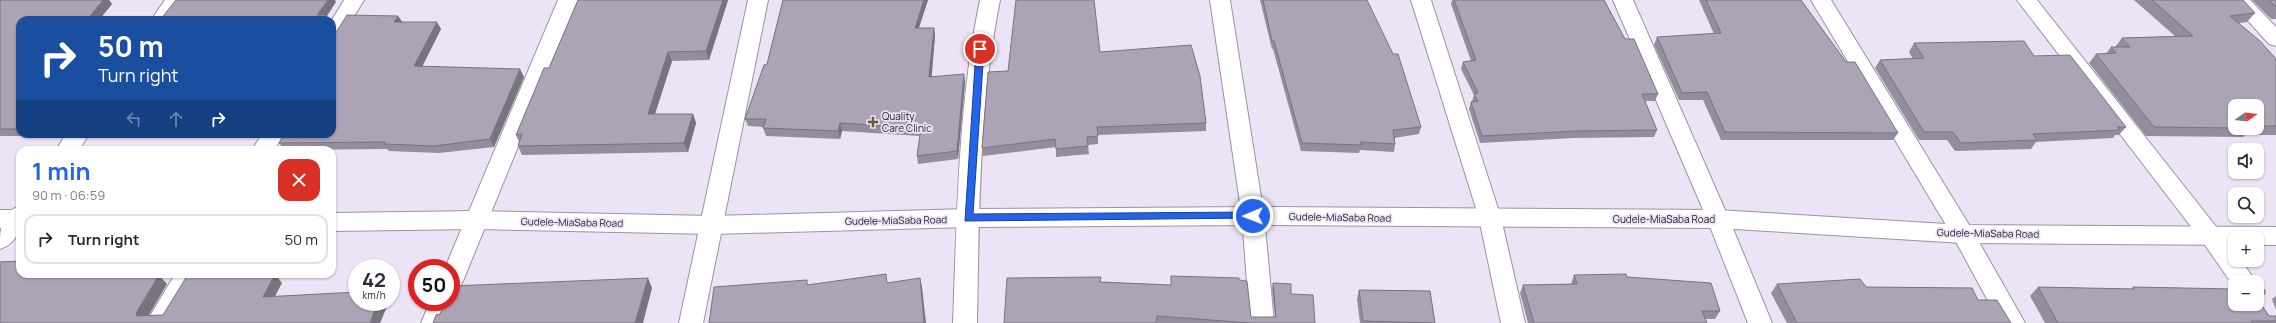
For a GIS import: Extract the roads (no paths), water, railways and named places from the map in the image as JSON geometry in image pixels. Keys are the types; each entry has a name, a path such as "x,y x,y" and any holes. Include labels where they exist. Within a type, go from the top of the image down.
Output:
{"street":[{"path":"164,16 175,0"},
{"path":"336,29 354,0"},
{"path":"460,260 568,0"},
{"path":"691,323 713,225 758,0"},
{"path":"965,323 968,218 980,49 990,0"},
{"path":"1220,0 1253,216 1262,323"},
{"path":"1421,0 1490,218 1513,323"},
{"path":"1623,0 1718,219 1760,323"},
{"path":"1821,0 1963,234 2013,323"},
{"path":"2027,0 2210,235 2239,275"},
{"path":"2239,0 2276,39"},
{"name":"Gudele-MiaSaba Road","path":"336,222 477,220 713,225 968,218 1253,216 1718,219 1963,234 2276,236"},
{"path":"0,240 14,218"},
{"path":"158,323 186,278"},
{"path":"433,323 438,311"}],"place":[{"name":"Quality Care Clinic","path":"873,122"}]}
